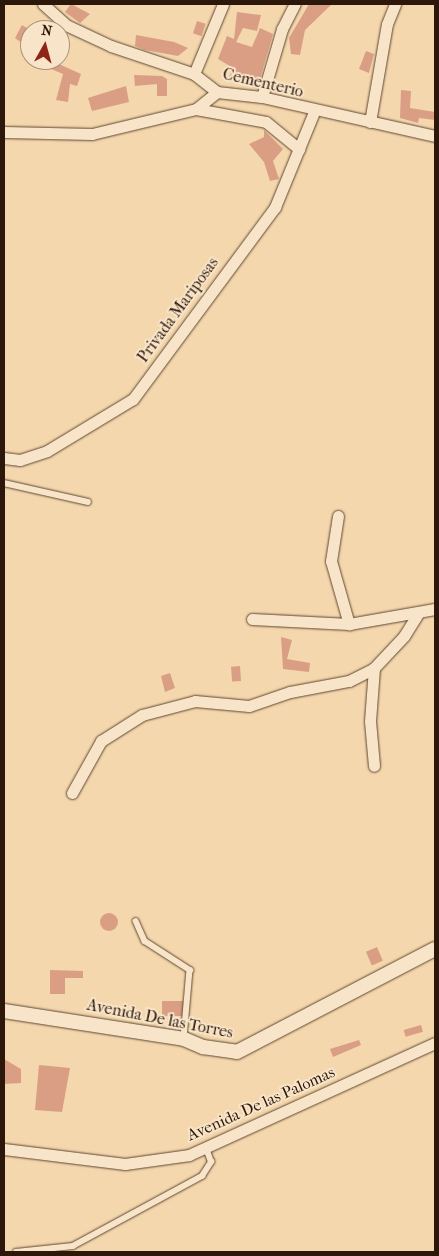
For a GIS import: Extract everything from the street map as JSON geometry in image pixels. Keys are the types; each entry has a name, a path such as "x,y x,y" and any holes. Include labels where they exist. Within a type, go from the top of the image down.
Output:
{"street":[{"name":"Cementerio","path":"43,4 66,25 111,46 194,74 217,92 262,97 314,112 435,136"},
{"path":"262,97 282,29 295,4"},
{"path":"370,122 387,24 395,4"},
{"path":"194,74 221,6"},
{"path":"196,109 217,92"},
{"path":"4,132 92,134 196,109 266,122 299,149"},
{"name":"Privada Mariposas","path":"4,458 20,460 47,451 133,399 275,207 314,112"},
{"path":"338,516 331,561 349,624"},
{"path":"252,619 349,624 435,609"},
{"path":"72,793 101,741 154,709 195,701 249,706 290,692 333,686 374,668 404,636 420,612"},
{"path":"374,668 370,721 374,766"},
{"name":"Avenida De las Torres","path":"4,1011 184,1039 216,1050 243,1050 435,949"},
{"name":"Avenida De las Palomas","path":"4,1149 125,1164 168,1159 206,1148 435,1043"}],"lane":[{"path":"4,483 88,502"},
{"path":"136,921 145,941 190,970 184,1039"},
{"path":"16,1252 73,1246 202,1176 211,1162 206,1148"}],"building":[{"path":"71,4 90,14 80,23 65,12"},
{"path":"309,4 332,4 305,30 300,55 291,54 289,38"},
{"path":"237,12 261,15 257,31 243,28 236,42 252,47 260,28 273,34 257,89 229,78 233,68 218,59 227,36 234,39"},
{"path":"197,21 206,24 202,36 193,33"},
{"path":"20,29 20,42 15,38"},
{"path":"136,35 174,42 188,48 178,56 145,50 135,46"},
{"path":"366,51 374,54 369,73 359,69"},
{"path":"70,69 81,74 77,86 70,84 68,102 56,100 63,74 54,70"},
{"path":"134,75 162,76 167,79 167,96 157,96 157,84 135,86"},
{"path":"126,86 129,102 92,111 88,98"},
{"path":"401,90 411,91 410,108 435,112 435,120 419,118 418,123 400,118"},
{"path":"264,130 283,149 273,161 279,179 270,181 264,162 249,144 264,137"},
{"path":"281,637 292,640 287,659 310,663 309,672 283,669"},
{"path":"240,666 241,681 232,682 231,667"},
{"path":"170,673 175,688 165,692 161,676"},
{"path":"105,913 113,913 118,918 116,929 105,931 100,926 100,918"},
{"path":"377,947 383,961 372,965 366,952"},
{"path":"50,970 83,971 83,978 65,978 65,994 50,994"},
{"path":"162,1001 183,1001 183,1016 162,1016"},
{"path":"421,1025 423,1032 406,1037 404,1030"},
{"path":"359,1040 361,1045 333,1057 330,1049"},
{"path":"4,1059 21,1069 21,1083 4,1084"},
{"path":"39,1065 70,1068 62,1112 35,1110"}]}
